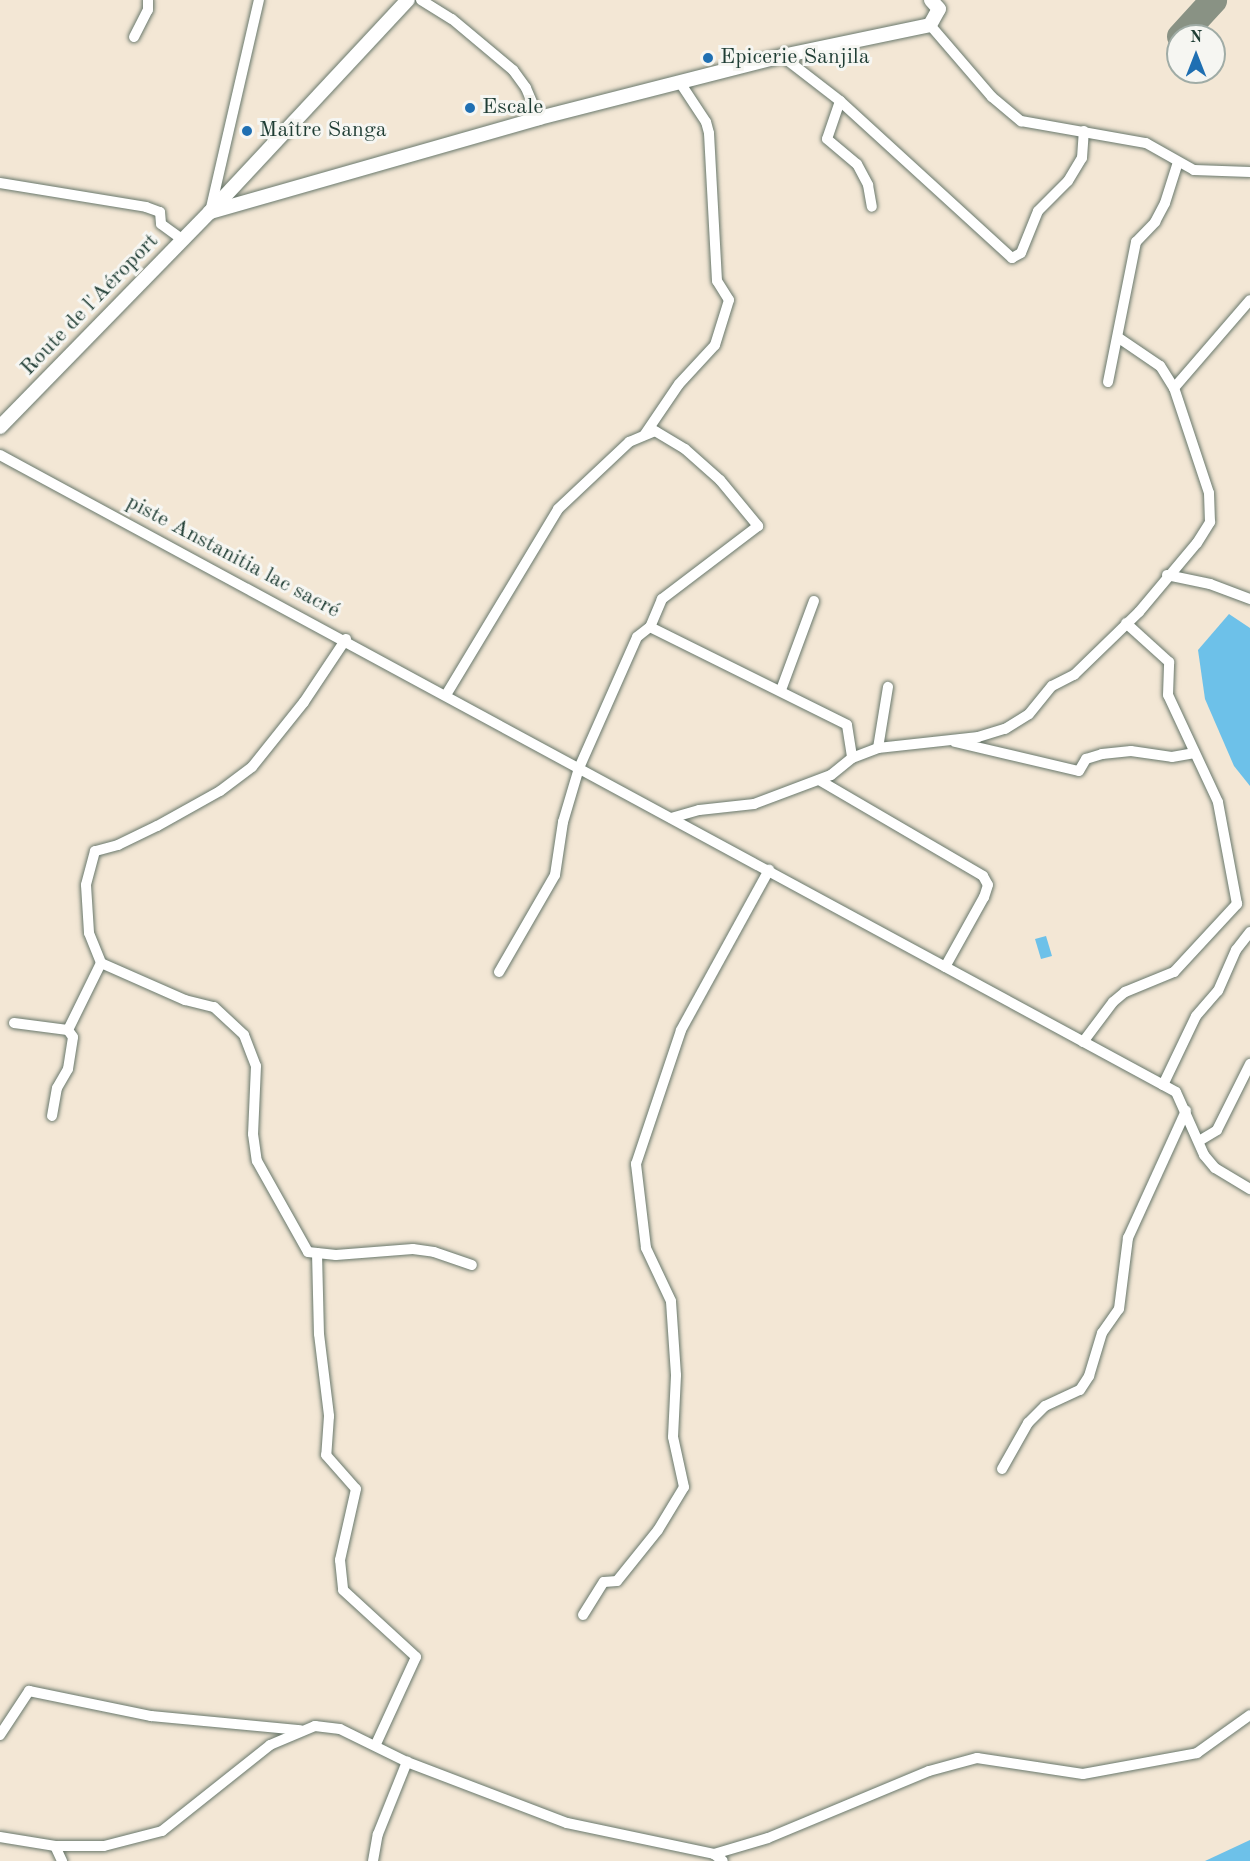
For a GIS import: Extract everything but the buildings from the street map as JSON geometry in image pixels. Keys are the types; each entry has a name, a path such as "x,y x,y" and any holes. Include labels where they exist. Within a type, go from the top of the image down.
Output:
{"main road":[{"name":"Route de l'Aéroport","path":"0,427 210,212 408,0"},
{"path":"210,212 539,118 681,84 782,56 930,25 939,9 931,0"}],"street":[{"path":"134,37 148,10 148,0"},
{"path":"210,212 259,0"},
{"path":"421,0 452,19 513,70 526,88 539,118"},
{"path":"930,25 992,97 1021,121 1146,143 1194,170 1250,172"},
{"path":"782,56 840,100 1012,258 1021,254 1038,211 1068,181 1082,158 1084,131"},
{"path":"645,435 679,384 715,345 729,300 717,281 709,133 706,122 681,84"},
{"path":"840,100 826,139 857,164 868,185 872,207"},
{"path":"1108,382 1119,338 1136,242 1160,213 1178,162"},
{"path":"0,183 146,207 160,212 161,224 183,240"},
{"path":"1174,388 1250,300"},
{"path":"671,818 699,810 754,804 819,780 852,758 878,748 946,740 1005,729 1029,714 1052,686 1074,675 1126,623 1197,543 1210,522 1209,493 1200,459 1187,434 1174,388 1161,366 1119,338"},
{"path":"446,695 558,509 629,442 655,431 685,449 724,484 758,526 662,598 650,627 637,637 579,768 563,822 555,875 499,972"},
{"name":"piste Anstanitia lac sacré","path":"0,454 346,639 1176,1092 1199,1141 1215,1168 1250,1189"},
{"path":"1167,575 1210,584 1250,599"},
{"path":"781,690 814,601"},
{"path":"1083,1042 1113,1002 1125,992 1174,972 1237,904 1218,802 1168,695 1169,662 1126,623"},
{"path":"650,627 781,690 847,725 852,758"},
{"path":"346,639 304,702 252,767 220,791 157,826 118,845 95,851 86,885 89,933 101,963 185,1000 214,1007 244,1035 256,1066 253,1134 257,1161 308,1252 413,1249 434,1252 472,1265"},
{"path":"878,748 888,687"},
{"path":"946,740 1079,771 1086,759 1102,754 1131,751 1172,757 1195,753"},
{"path":"819,780 983,876 988,885 984,897 945,967"},
{"path":"583,1615 604,1582 617,1581 658,1530 684,1487 673,1437 676,1375 672,1300 646,1248 636,1164 681,1030 769,870"},
{"path":"1163,1085 1196,1016 1218,991 1236,950 1250,932"},
{"path":"68,1030 101,963"},
{"path":"14,1023 68,1030 73,1037 68,1070 57,1088 52,1116"},
{"path":"1199,1141 1217,1130 1250,1064"},
{"path":"1002,1469 1028,1423 1046,1406 1080,1390 1089,1376 1102,1333 1119,1309 1128,1238 1186,1111"},
{"path":"317,1253 319,1334 329,1416 326,1455 356,1489 340,1560 343,1590 416,1657 376,1744"},
{"path":"0,1735 29,1691 151,1716 300,1730"},
{"path":"714,1854 768,1838 929,1771 977,1758 1083,1774 1197,1753 1250,1715"},
{"path":"0,1837 55,1846 104,1846 162,1831 270,1745 300,1730 315,1726 340,1729 376,1744 407,1762 567,1823 714,1854 723,1861"},
{"path":"373,1861 378,1834 407,1762"},
{"path":"55,1846 62,1861"}],"water":[{"path":"1229,614 1250,628 1250,786 1234,766 1205,699 1198,650"},
{"path":"1046,936 1052,956 1041,959 1035,939"},
{"path":"1250,1840 1250,1861 1205,1861"}],"taxiway":[{"path":"1191,24 1213,0"}],"place":[{"name":"Epicerie Sanjila","path":"708,58"},
{"name":"Escale","path":"470,108"},
{"name":"Maître Sanga","path":"247,131"}]}
